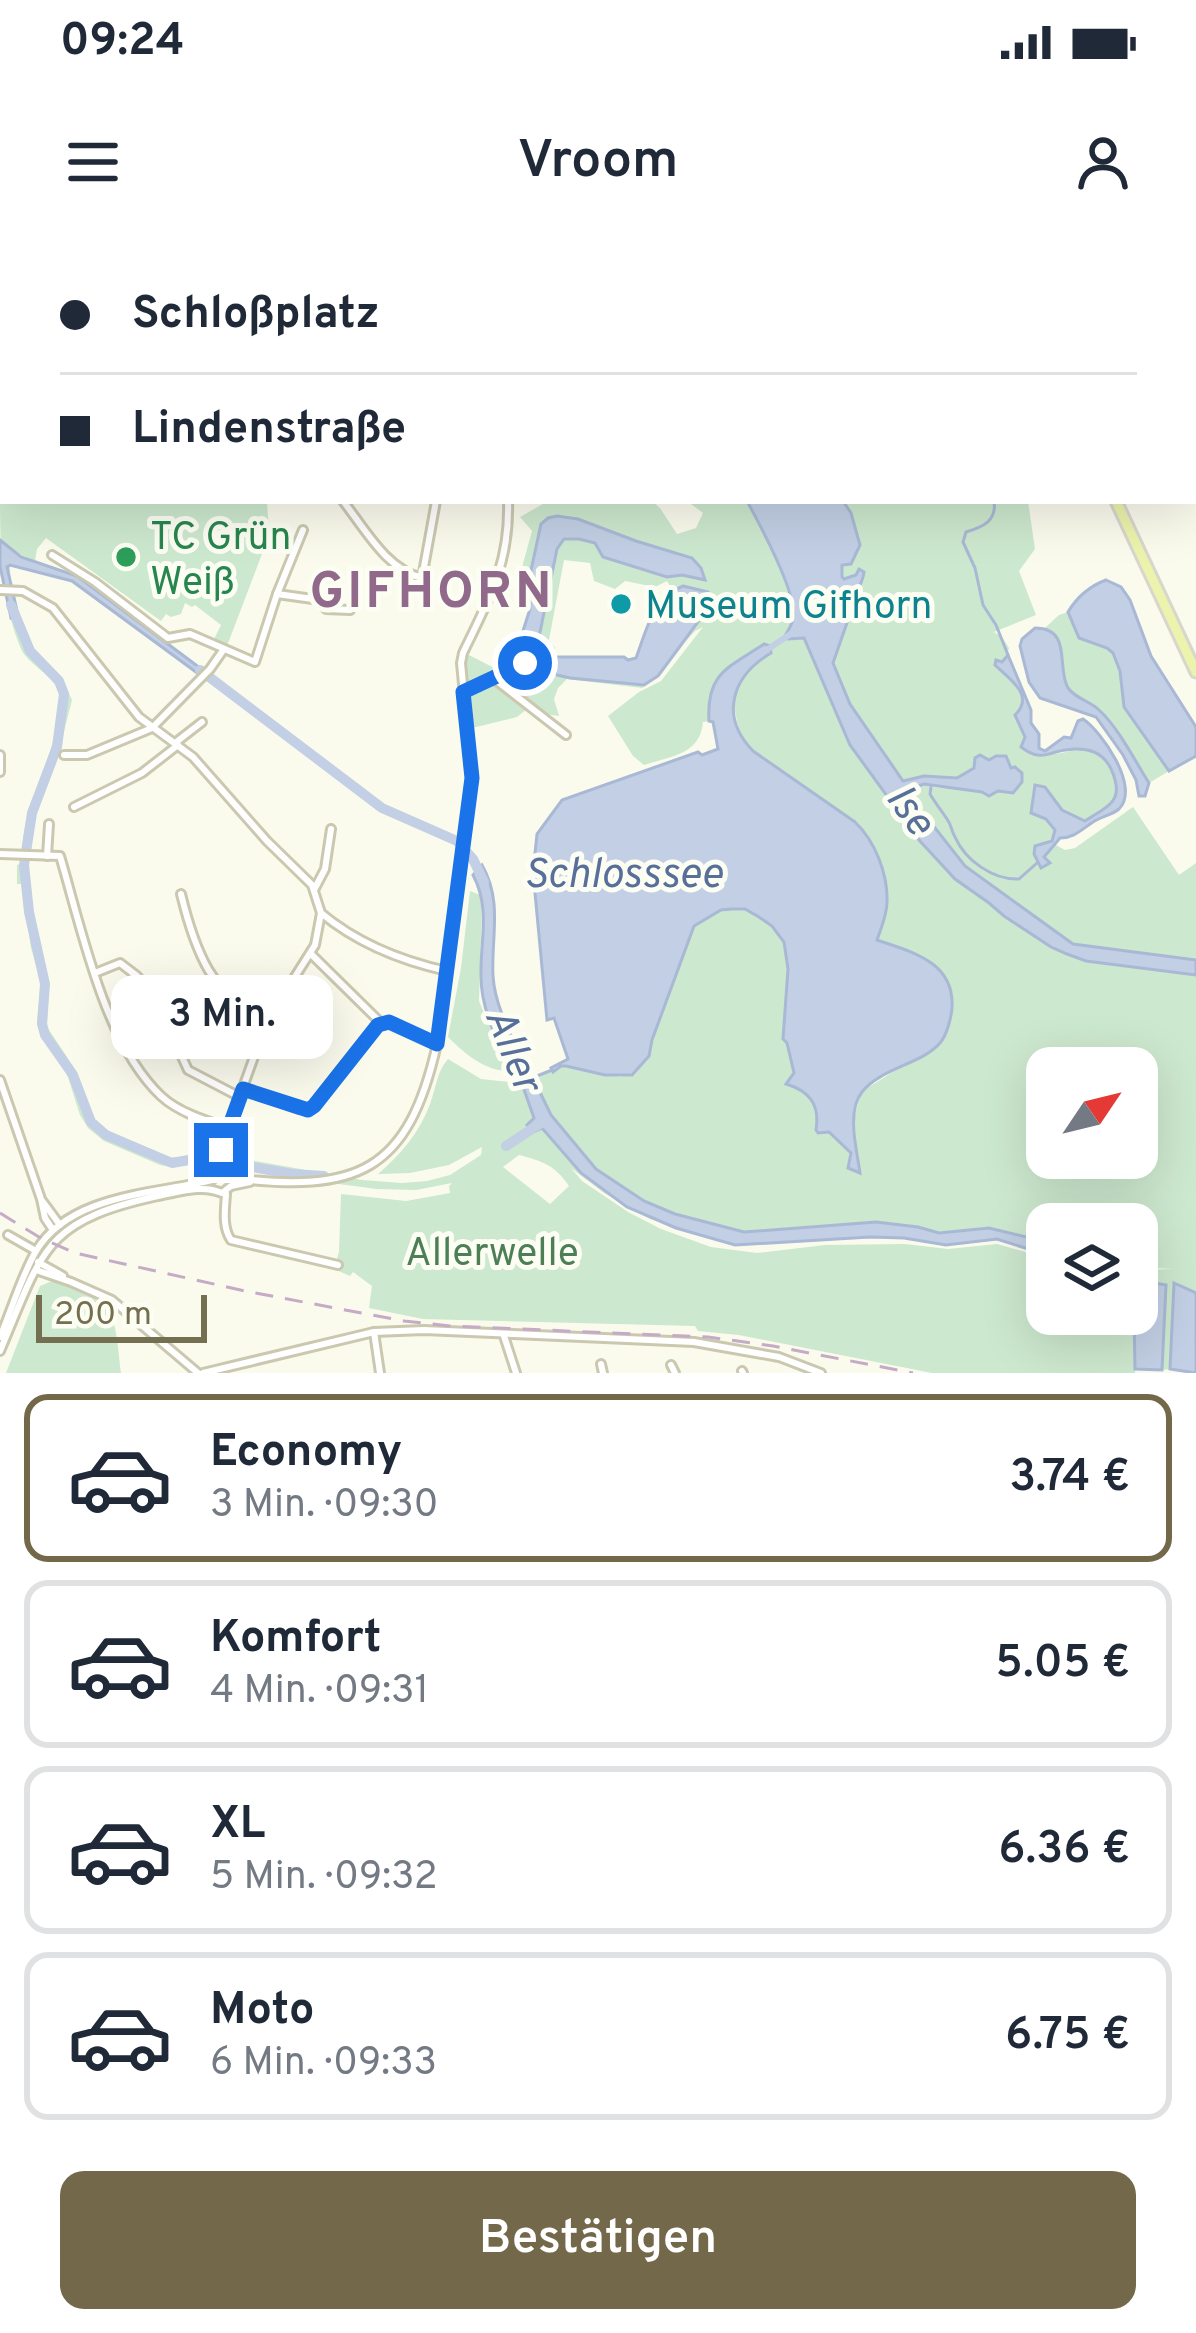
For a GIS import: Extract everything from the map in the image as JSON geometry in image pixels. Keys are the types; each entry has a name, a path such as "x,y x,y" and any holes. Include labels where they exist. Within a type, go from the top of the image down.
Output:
{"main road":[{"path":"1116,504 1196,672"}],"street":[{"path":"345,504 391,561 404,573 422,578 435,504"},
{"path":"0,1351 36,1251 58,1230 98,1206 221,1174 254,1181 334,1180 357,1174 388,1153 407,1131 423,1096 437,1044 463,853 472,765 463,653 501,572 508,504"},
{"path":"52,555 168,638 190,634 255,662 303,530"},
{"path":"5,589 33,595 53,608 124,700 207,771 314,890 321,913 315,946 264,1029 228,1128 221,1174 226,1233 234,1241 338,1265"},
{"path":"277,594 320,600 326,609 350,610"},
{"path":"64,755 87,755 152,728 224,649"},
{"path":"463,692 549,650"},
{"path":"493,678 566,735"},
{"path":"74,807 132,778 202,722"},
{"path":"0,755 0,772"},
{"path":"46,856 49,824"},
{"path":"314,890 325,869 331,834"},
{"path":"0,854 60,856 116,1032 158,1093 186,1112 228,1128"},
{"path":"181,894 213,980 264,1029"},
{"path":"321,913 403,960 447,971"},
{"path":"310,953 382,1023"},
{"path":"95,973 120,963 137,976 154,998 188,1070 242,1093 308,1110 382,1023 437,1044"},
{"path":"0,1080 43,1211 58,1230"},
{"path":"0,1337 34,1265 58,1230 221,1174"},
{"path":"8,1234 36,1251"},
{"path":"34,1265 112,1300 200,1373 374,1332 424,1330 694,1342 779,1358 820,1373"},
{"path":"374,1332 380,1373"},
{"path":"504,1336 516,1373"},
{"path":"601,1364 603,1373"}],"green space":[{"name":"Allerwelle","path":"0,504 267,504 269,533 227,646 214,639 221,625 195,605 185,603 181,614 166,614 161,621 46,538 35,561 12,551 11,587 20,624 72,700 58,755 34,816 28,866 48,989 47,1027 77,1072 89,1113 98,1126 170,1158 211,1153 402,1183 450,1175 481,1155 482,1147 449,1165 378,1174 421,1124 448,1059 481,1079 509,1082 528,1075 538,1077 561,1066 621,1077 649,1056 694,926 721,910 745,909 772,926 784,942 788,969 784,1012 794,1074 786,1084 809,1096 818,1133 829,1132 851,1153 859,1172 854,1118 861,1092 942,1041 952,1012 949,985 941,970 877,940 885,913 855,822 753,751 742,735 735,696 747,672 771,653 770,647 764,644 735,662 708,700 709,721 703,722 690,748 644,765 608,716 661,681 703,627 660,676 642,688 567,679 554,699 559,716 532,705 517,717 472,728 465,658 469,655 506,674 533,661 532,665 570,678 644,685 658,676 712,603 708,592 671,588 667,581 655,587 625,581 615,589 594,581 590,563 564,560 548,645 538,649 557,548 563,539 595,543 603,557 667,577 704,579 692,558 578,519 541,524 530,575 521,571 532,531 520,517 543,504 655,504 677,534 696,528 703,513 691,504 749,504 789,591 793,620 785,633 804,638 850,745 919,840 955,879 1067,954 1086,961 1196,975 1196,1293 1175,1284 1170,1369 1162,1370 1166,1286 1158,1284 1158,1269 1174,1269 1158,1268 1158,1203 1026,1203 1026,1249 997,1240 946,1244 909,1238 736,1246 650,1219 571,1168 628,1212 711,1247 757,1253 825,1245 948,1249 997,1244 1026,1252 1026,1335 1135,1335 1135,1373 932,1373 698,1331 695,1326 423,1319 369,1308 372,1286 353,1272 350,1276 334,1269 341,1194 406,1201 450,1193 452,1183 416,1190 377,1189 210,1163 171,1167 104,1141 80,1115 66,1071 42,1039 37,1022 41,982 22,884 17,884 17,865 21,864 27,818 55,736 60,703 56,686 22,651 9,612","holes":["519,1155 547,1165 569,1186 550,1204 503,1167"]},
{"path":"845,504 1028,504 1035,549 1019,571 1036,615 994,632 1009,648 1006,659 996,660 996,665 1021,694 1025,737 1021,743 1046,755 1088,750 1100,755 1110,767 1117,791 1111,806 1085,821 1062,810 1048,790 1046,819 1055,836 1035,847 1034,854 1049,862 1044,858 1054,844 1065,850 1075,848 1133,807 1179,875 1196,863 1196,960 1073,944 965,867 909,795 909,789 924,784 1008,792 1020,787 1023,778 1008,758 996,756 975,758 974,768 957,778 924,776 903,781 871,740 833,663 863,577 842,577 842,564 851,563 860,545"},
{"path":"1068,612 1074,629 1113,653 1147,741 1169,771 1149,783 1102,712 1067,686 1050,631 1045,628"},
{"path":"470,891 480,895 482,902 479,1001 508,1071 483,1064 448,1037"},
{"path":"52,1281 89,1296 108,1310 121,1373 6,1373 40,1286"}],"water":[{"name":"Ise","path":"749,504 845,504 860,545 851,564 842,565 842,577 856,575 859,569 864,572 833,663 850,704 903,781 924,776 957,778 974,768 980,755 989,760 1006,756 1011,768 1022,773 1022,782 1013,793 998,791 989,796 924,784 909,789 909,795 965,866 1073,944 1196,960 1196,975 1086,961 1067,954 955,879 919,840 850,745 804,638 785,636 793,609 777,560"},
{"path":"557,516 692,558 705,580 667,577 603,557 595,543 564,539 557,549 538,642 521,637 530,609 530,575 541,524"},
{"path":"0,540 21,557 77,576 204,671 200,675 72,581 10,565 18,615 11,618 0,566"},
{"path":"1106,580 1121,587 1130,600 1151,656 1196,727 1196,756 1169,771 1124,707 1113,653 1079,638 1068,612 1084,593"},
{"path":"683,586 708,592 712,603 658,676 644,685 570,678 550,670 554,657 636,658 657,607"},
{"path":"1035,628 1047,630 1059,642 1068,688 1099,710 1119,735 1149,783 1145,796 1139,796 1123,755 1096,717 1040,698 1029,682 1020,646"},
{"name":"Schlosssee","path":"764,644 771,653 747,673 735,697 733,711 742,738 753,751 862,830 879,859 887,891 877,940 929,961 951,992 951,1017 940,1043 880,1077 857,1100 854,1131 860,1173 848,1168 851,1153 829,1132 816,1130 812,1100 786,1084 794,1073 783,1039 788,969 784,942 772,926 745,909 721,910 694,926 649,1056 632,1075 605,1075 566,1066 553,1072 551,1068 568,1059 554,1018 547,1020 533,872 537,834 562,800 718,749 709,721 711,692 730,666"},
{"path":"1008,655 1039,734 1039,748 1045,751 1064,737 1071,738 1083,719 1108,747 1125,787 1119,809 1060,838 1044,857 1050,863 1041,868 1035,846 1052,841 1055,830 1046,819 1031,813 1035,785 1045,787 1062,810 1085,821 1109,805 1116,788 1106,762 1093,752 1076,749 1041,755 1021,747 1025,737 1015,715 1023,701 1021,694 995,665"},
{"path":"482,865 494,906 494,988 525,1064 516,1071 492,1027 482,989 483,912 473,875"},
{"path":"532,1076 551,1115 596,1169 644,1201 675,1214 744,1232 876,1222 939,1233 989,1228 1026,1237 1026,1248 997,1239 946,1245 870,1237 735,1245 676,1228 627,1207 581,1173 542,1128 534,1132 527,1125 534,1118 521,1081"},
{"path":"1174,1283 1196,1293 1196,1373 1170,1369"},
{"path":"1158,1284 1166,1285 1162,1370 1135,1369 1134,1335 1158,1335"}],"waterway":[{"path":"994,504 991,518 966,532 963,542 983,605 1008,655"},
{"path":"11,605 30,651 59,681 64,694 57,747 32,813 24,865 45,984 42,1024 73,1075 91,1122 106,1135 172,1163 200,1158 324,1176"},
{"path":"768,649 792,633"},
{"name":"Aller","path":"200,670 382,808 457,841 484,882"},
{"name":"Ise","path":"931,787 930,794 960,846 981,867 1019,879 1037,863"},
{"path":"524,1077 552,1070"},
{"path":"506,1146 541,1123"}],"railway":[{"path":"0,1213 75,1253 404,1321 708,1337 913,1373"}],"place":[{"name":"TC Grün Weiß","path":"126,557"},
{"name":"Museum Gifhorn","path":"621,604"}],"district":[{"name":"GIFHORN","path":"432,589"}],"route":[{"path":"221,1150 243,1089 304,1111 314,1106 378,1025 389,1022 437,1044 472,778 463,692 525,663"}]}
